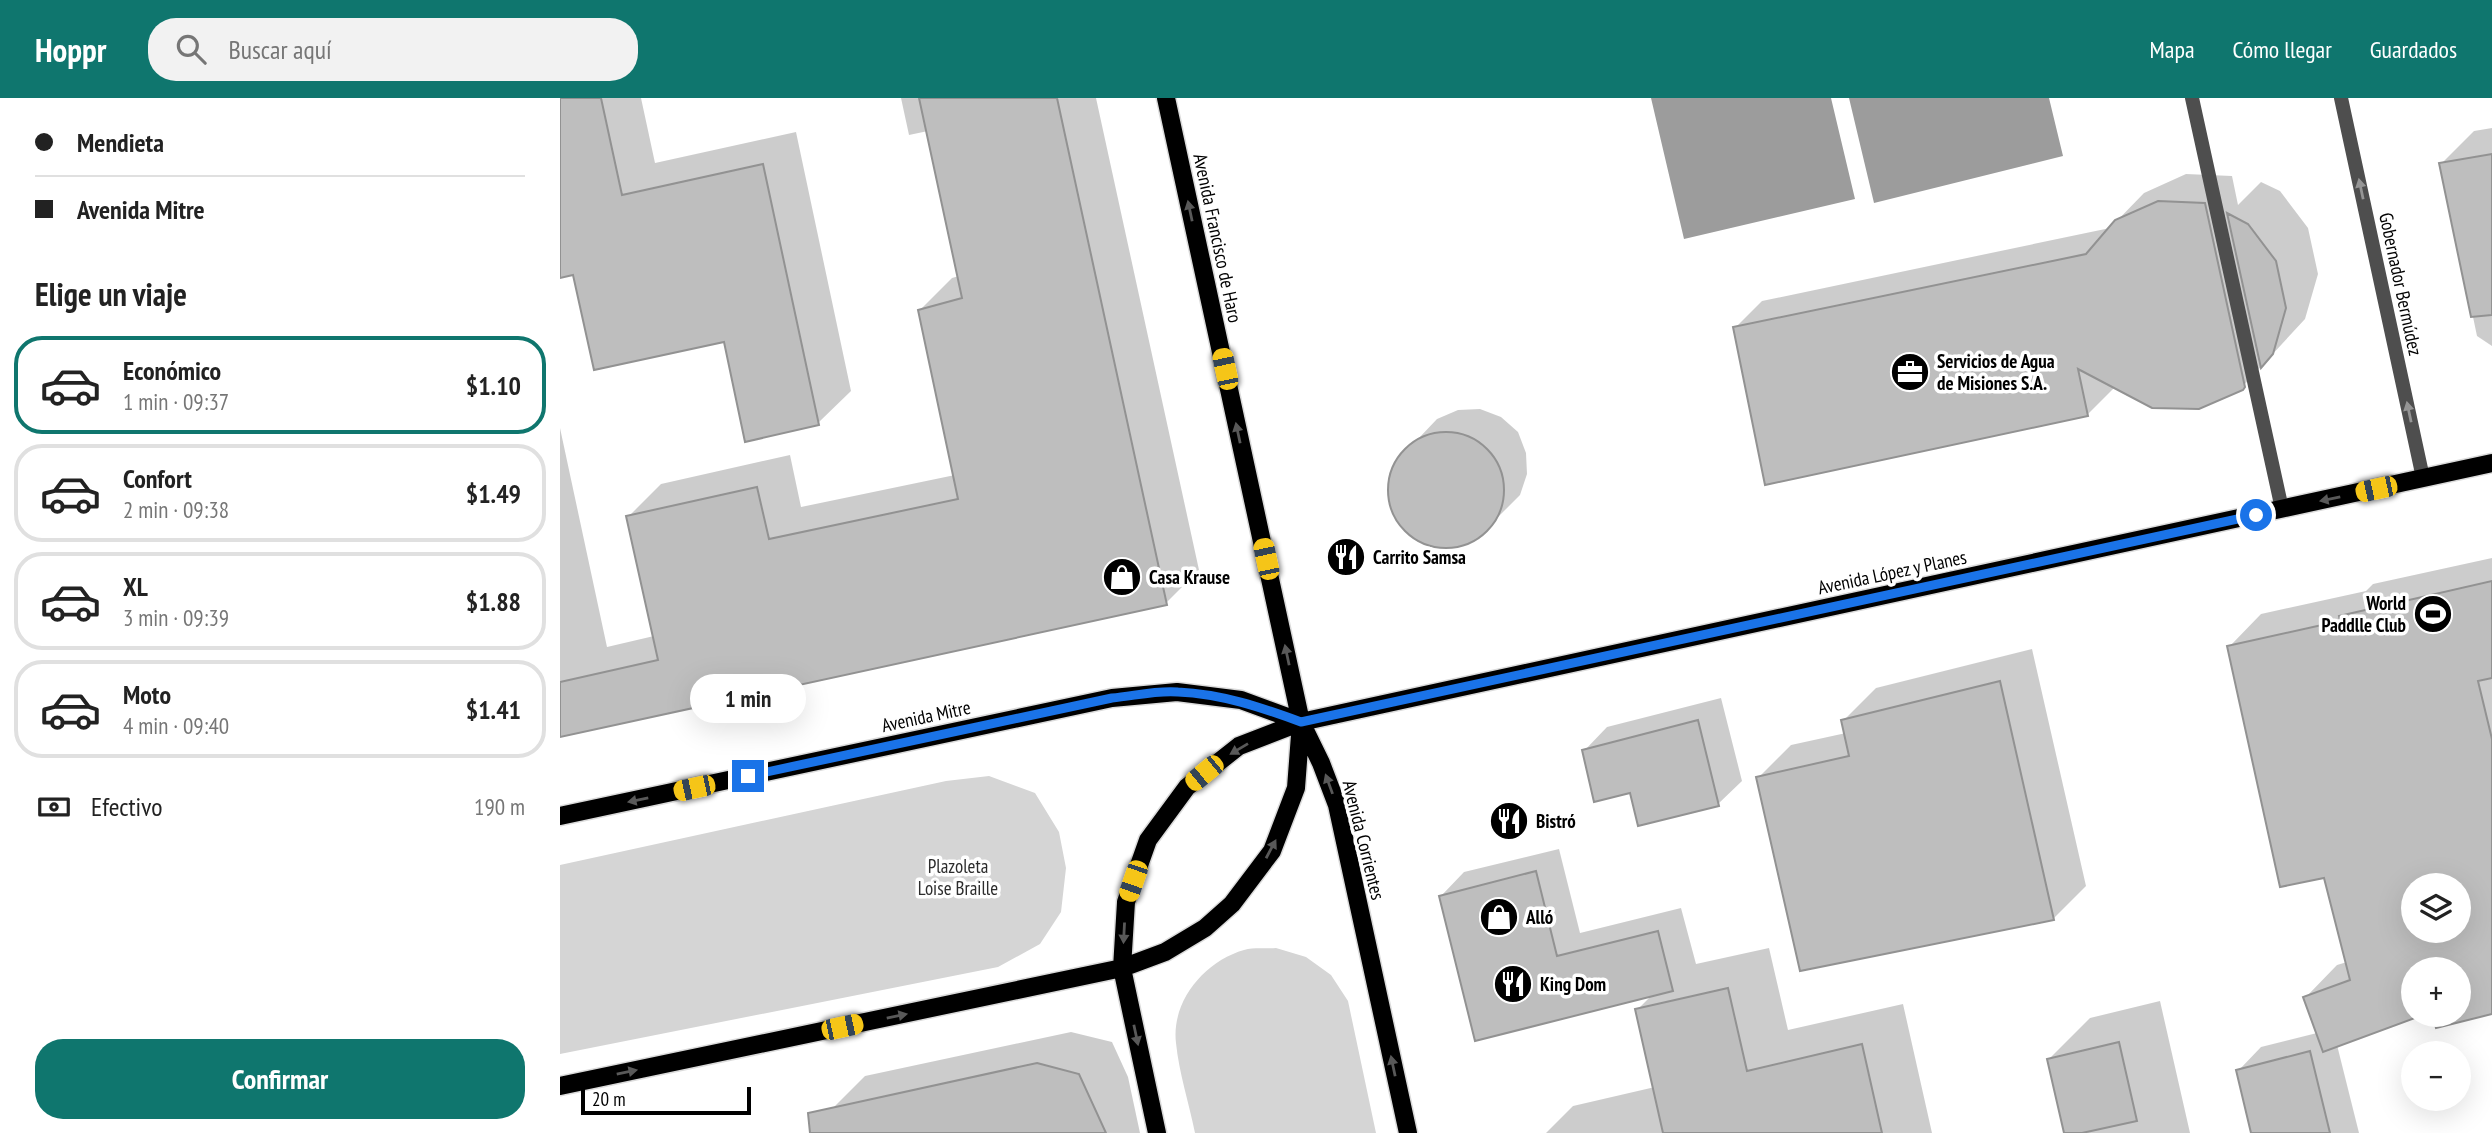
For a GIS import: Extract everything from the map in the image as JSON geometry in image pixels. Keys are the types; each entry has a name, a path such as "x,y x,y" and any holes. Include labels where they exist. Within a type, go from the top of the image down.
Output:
{"main road":[{"name":"Avenida Francisco de Haro","path":"1122,968 1165,952 1205,928 1232,904 1272,851 1296,788 1301,722 1166,98"},
{"name":"Avenida López y Planes","path":"1301,722 2492,463"},
{"name":"Avenida Mitre","path":"560,817 1112,698 1177,691 1241,700 1301,722"},
{"path":"1157,1133 1122,968 1126,902 1148,840 1187,787 1239,746 1301,722"},
{"name":"Avenida Corrientes","path":"1301,722 1321,762 1337,805 1408,1133"},
{"path":"560,1086 1122,968"}],"street":[{"path":"2192,98 2282,509"},
{"name":"Gobernador Bermúdez","path":"2341,98 2423,478"}],"green space":[{"name":"Plazoleta Loise Braille","path":"989,776 1035,793 1059,832 1066,868 1061,912 1040,944 998,967 560,1054 560,865 946,781"},
{"path":"1276,948 1306,957 1331,975 1348,1001 1376,1133 1195,1133 1176,1043 1179,1012 1185,998 1204,973 1230,955 1248,949"}],"shaded area":[{"path":"1651,98 1831,98 1855,199 1684,239"},
{"path":"1849,98 2049,98 2063,156 1874,203"}],"building":[{"path":"560,98 601,98 622,195 763,164 819,425 745,442 724,342 594,370 573,275 560,278"},
{"path":"919,98 1057,98 1167,605 560,737 560,682 658,660 626,516 757,487 769,539 958,499 918,310 962,298"},
{"path":"2492,154 2492,315 2471,317 2439,163"},
{"name":"Servicios de Agua de Misiones S.A.","path":"2158,201 2205,203 2245,387 2243,390 2199,409 2152,408 2078,369 2088,416 1765,485 1733,327 2086,254 2115,220"},
{"path":"2227,213 2248,224 2276,261 2286,308 2273,354 2261,368"},
{"path":"1446,432 1468,436 1487,449 1500,468 1504,490 1500,512 1487,531 1468,544 1446,548 1424,544 1405,531 1392,512 1388,490 1392,468 1405,449 1424,436"},
{"path":"2492,581 2492,678 2478,681 2492,739 2492,1014 2471,1019 2471,957 2401,957 2401,1023 2323,1052 2303,997 2350,980 2324,878 2280,887 2227,646 2340,621 2339,616"},
{"path":"2000,681 2054,920 1800,971 1756,777 1849,756 1841,720"},
{"path":"1698,720 1719,806 1638,826 1630,793 1594,802 1582,750"},
{"path":"1536,871 1557,956 1658,931 1673,991 1475,1041 1439,896"},
{"path":"1728,988 1747,1071 1862,1044 1882,1133 1663,1133 1635,1009"},
{"path":"2119,1042 2137,1121 2082,1133 2064,1133 2047,1059"},
{"path":"2310,1051 2330,1133 2251,1133 2236,1070"},
{"path":"1037,1063 1079,1074 1106,1133 810,1133 808,1113"}],"place":[{"name":"Servicios de Agua de Misiones S.A.","path":"1910,372"},
{"name":"Carrito Samsa","path":"1346,557"},
{"name":"Casa Krause","path":"1122,577"},
{"name":"World Paddlle Club","path":"2433,614"},
{"name":"Bistró","path":"1509,821"},
{"name":"Alló","path":"1499,917"},
{"name":"King Dom","path":"1513,984"}],"route":[{"path":"748,776 1112,698 1177,691 1241,700 1301,722 2256,515"}]}
